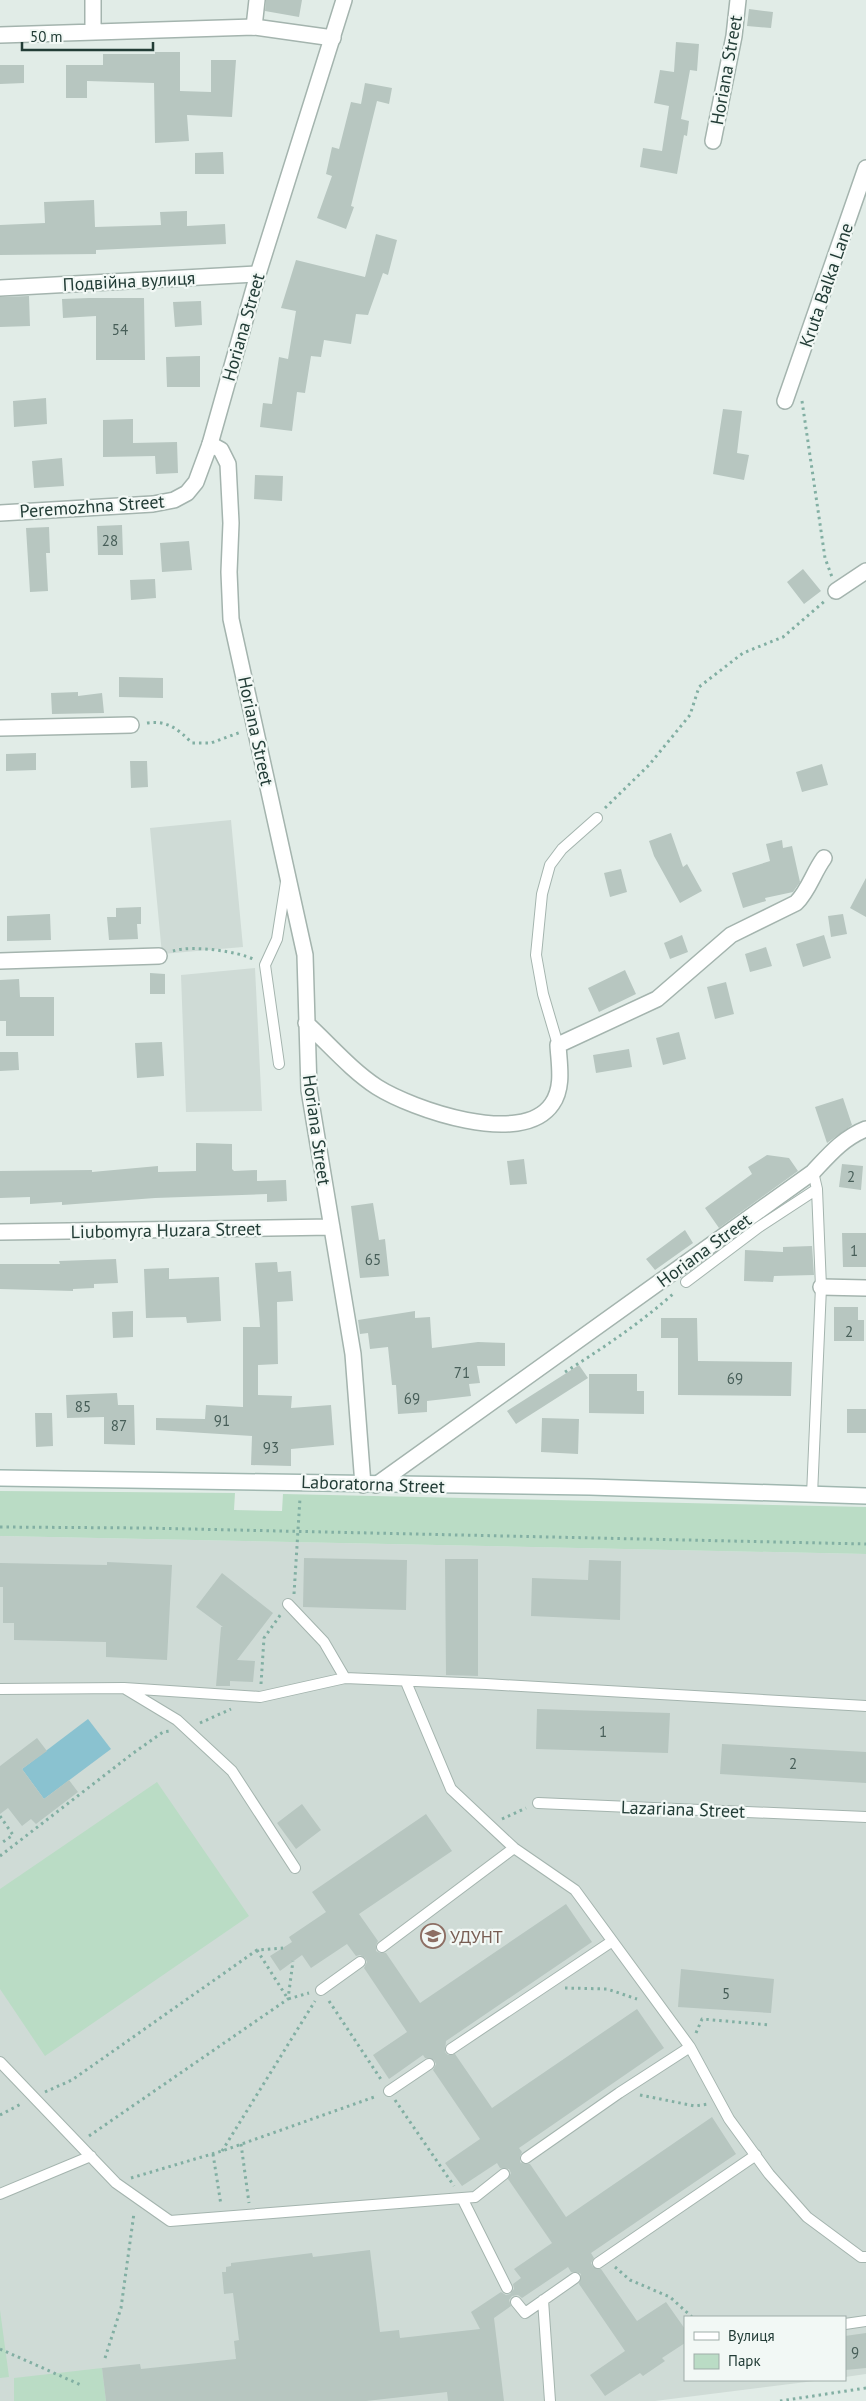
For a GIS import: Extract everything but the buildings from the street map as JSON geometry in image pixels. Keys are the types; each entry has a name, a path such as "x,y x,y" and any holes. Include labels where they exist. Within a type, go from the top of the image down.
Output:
{"street":[{"path":"93,0 93,32"},
{"path":"254,27 258,0"},
{"name":"Horiana Street","path":"344,0 258,274 210,444 221,450 228,464 231,523 229,572 231,620 305,955 309,1090 353,1354 369,1485 813,1172 836,1147 853,1134 866,1129"},
{"name":"Horiana Street","path":"714,140 734,36 738,0"},
{"path":"0,35 254,27 333,38"},
{"name":"Kruta Balka Lane","path":"786,401 866,168"},
{"name":"Подвійна вулиця","path":"0,288 258,274"},
{"name":"Peremozhna Street","path":"0,513 153,504 174,500 187,493 196,482 210,444"},
{"path":"836,591 866,571"},
{"path":"0,728 131,724"},
{"path":"306,1023 376,1085 400,1100 432,1112 491,1125 536,1117 551,1105 560,1088 558,1045 656,999 731,935 796,903 804,895 816,869 824,858"},
{"path":"0,961 159,956"},
{"name":"Liubomyra Huzara Street","path":"0,1232 332,1227"},
{"path":"821,1287 866,1288"},
{"name":"Laboratorna Street","path":"0,1478 590,1487 866,1496"}],"lane":[{"path":"558,1045 543,994 536,955 542,894 550,865 562,849 597,818"},
{"path":"279,1064 266,965 277,939 287,875"},
{"path":"812,1495 821,1287 817,1189 813,1172"},
{"path":"686,1282 759,1227 817,1189"},
{"path":"288,1604 324,1642 345,1678"},
{"path":"0,1689 124,1688 260,1697 345,1678 486,1684 866,1706"},
{"path":"406,1682 451,1789 514,1848 575,1890 611,1942 690,2047 729,2119 756,2155 807,2217 861,2257 866,2257"},
{"path":"124,1688 177,1720 232,1771 295,1868"},
{"name":"Lazariana Street","path":"538,1803 866,1817"},
{"path":"382,1947 514,1848"},
{"path":"452,2049 611,1942"},
{"path":"321,1990 360,1962"},
{"path":"526,2158 619,2093 690,2047"},
{"path":"0,2062 116,2183 170,2221 475,2197 504,2174"},
{"path":"389,2091 429,2064"},
{"path":"598,2263 756,2155"},
{"path":"0,2194 91,2156"},
{"path":"462,2198 506,2288"},
{"path":"516,2302 525,2312 576,2278"},
{"path":"543,2300 550,2401"},
{"path":"846,2324 866,2321"}],"path":[{"path":"597,818 605,807 649,765 690,716 699,687 743,653 782,637 836,591 825,558 802,395"},
{"path":"131,724 159,721 177,728 192,743 211,743 255,727"},
{"path":"159,956 182,948 246,955 266,965"},
{"path":"260,1697 264,1638 294,1596 300,1507"},
{"path":"0,1527 866,1544"},
{"path":"0,1856 163,1732 187,1729 236,1708"},
{"path":"504,1817 538,1803"},
{"path":"0,1816 13,1835 0,1844"},
{"path":"0,2114 72,2080 258,1950 283,1948"},
{"path":"258,1950 288,1999"},
{"path":"288,1999 293,1961"},
{"path":"541,1988 607,1990 658,2004"},
{"path":"78,2144 288,1999 321,1990"},
{"path":"222,2151 321,1990"},
{"path":"690,2047 702,2018 770,2025"},
{"path":"116,2183 222,2151 389,2091"},
{"path":"619,2093 652,2096 694,2106 720,2102"},
{"path":"241,2144 250,2216"},
{"path":"213,2154 223,2218"},
{"path":"105,2358 121,2308 135,2196"},
{"path":"607,2257 622,2275 670,2297 691,2316"},
{"path":"0,2349 81,2385"},
{"path":"780,2401 866,2388"}],"shaded area":[{"path":"231,820 243,947 162,954 150,828"},
{"path":"255,968 262,1111 186,1112 181,975"},
{"name":"УДУНТ","path":"0,1536 866,1554 866,2374 846,2377 846,2316 684,2316 684,2381 814,2381 655,2401 0,2401"}],"green space":[{"path":"0,1491 235,1493 234,1510 282,1511 283,1494 866,1507 866,1554 0,1536"},
{"path":"157,1782 249,1916 45,2056 0,1989 0,1889"},
{"path":"0,2310 9,2377 0,2378"},
{"path":"102,2368 106,2401 14,2401 14,2378"}],"water":[{"path":"88,1719 111,1749 44,1799 22,1769"}],"place":[{"name":"УДУНТ","path":"433,1936"}]}
